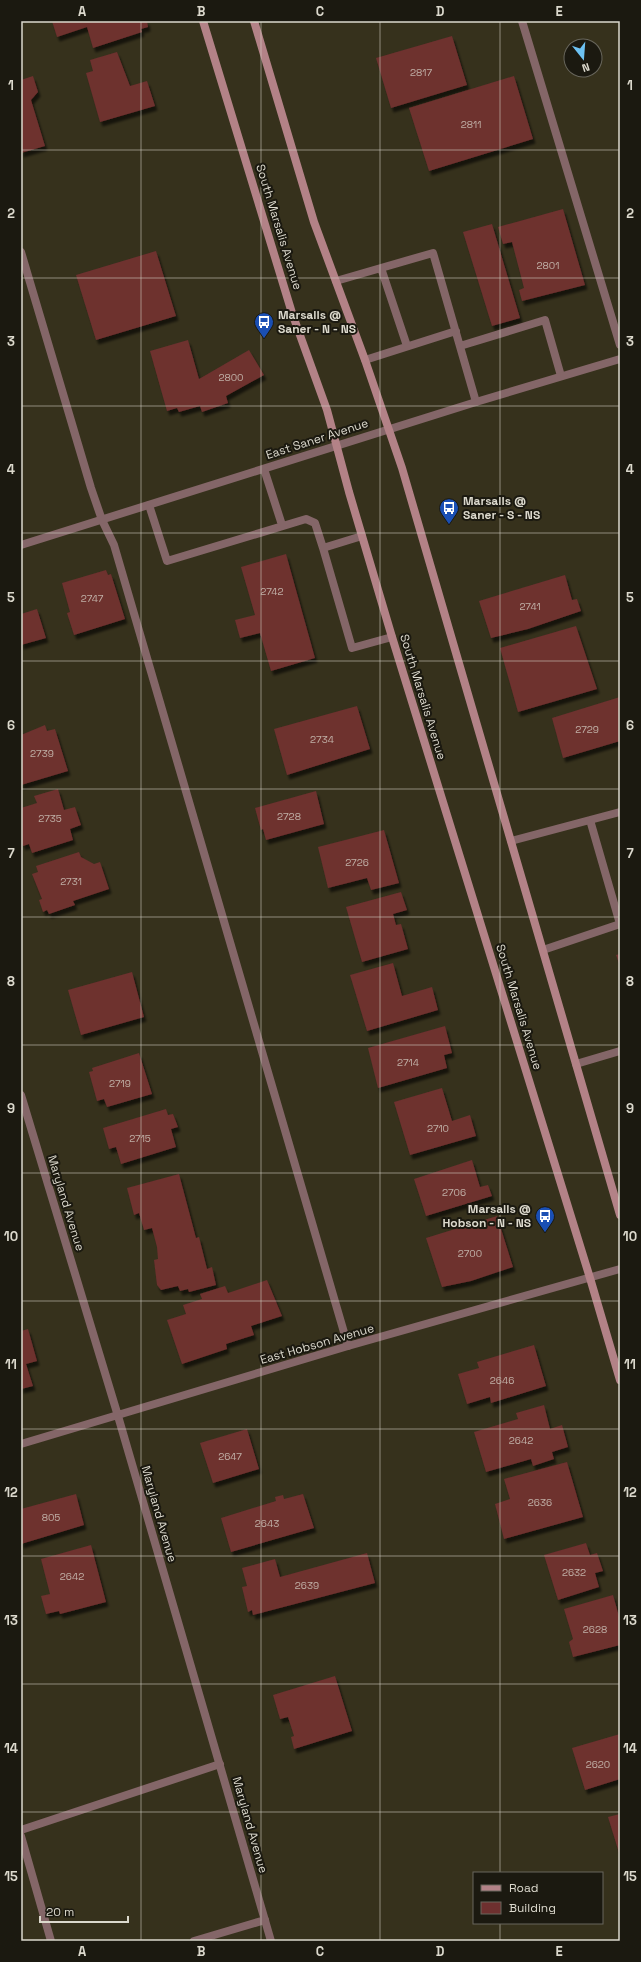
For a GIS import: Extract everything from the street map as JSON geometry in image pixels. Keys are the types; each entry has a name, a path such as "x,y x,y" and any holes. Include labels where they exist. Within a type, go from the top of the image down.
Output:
{"main road":[{"name":"South Marsalis Avenue","path":"203,21 292,313 326,410 392,637 590,1278 620,1380"},
{"path":"254,21 314,222 365,360 402,468 620,1215"}],"street":[{"path":"522,21 620,345"},
{"path":"21,252 102,520 116,553 348,1346"},
{"path":"336,281 433,253 476,402"},
{"path":"381,268 407,346"},
{"path":"460,346 545,320 562,376"},
{"path":"365,360 456,331"},
{"name":"East Saner Avenue","path":"21,545 389,429 620,359"},
{"path":"264,469 282,525"},
{"path":"149,505 167,561 282,525 306,519 315,523 352,648 392,637"},
{"path":"323,548 362,536"},
{"path":"511,841 620,812"},
{"path":"543,950 620,924 590,820"},
{"path":"576,1064 620,1051"},
{"name":"Maryland Avenue","path":"21,1095 118,1416 271,1941"},
{"name":"East Hobson Avenue","path":"21,1444 348,1346 620,1269"},
{"path":"21,1830 220,1764"},
{"path":"21,1836 51,1941"},
{"path":"194,1941 265,1920"}],"building":[{"path":"52,21 147,21 148,27 141,29 142,32 93,48 87,27 57,37"},
{"path":"452,36 467,85 391,108 376,58"},
{"path":"117,52 130,86 147,81 155,106 100,122 86,73 93,71 90,60"},
{"path":"33,76 38,92 31,100 45,146 21,153 21,80"},
{"path":"514,76 533,139 429,171 409,108"},
{"path":"563,209 585,285 522,301 519,290 524,288 512,242 503,244 498,227"},
{"path":"492,224 520,318 492,326 463,232"},
{"path":"156,251 176,316 96,340 76,275"},
{"path":"188,340 199,379 249,350 264,375 226,396 228,403 202,412 200,406 179,412 177,408 167,411 150,351"},
{"path":"286,554 315,658 271,671 260,633 240,638 235,620 255,615 241,567"},
{"path":"106,570 108,575 111,574 125,619 74,635 67,613 70,612 62,583"},
{"path":"565,575 572,600 577,599 581,611 528,629 491,638 479,601"},
{"path":"37,609 46,638 21,645 21,614"},
{"path":"576,626 597,689 518,712 500,648"},
{"path":"620,697 620,741 563,758 552,718"},
{"path":"357,706 370,749 287,775 274,729"},
{"path":"45,725 47,731 55,729 68,771 21,785 21,735"},
{"path":"58,789 64,810 75,807 81,825 70,829 73,840 32,853 29,844 23,846 21,841 21,808 37,803 34,796"},
{"path":"316,791 324,824 266,840 263,829 261,830 255,808"},
{"path":"384,830 399,883 371,890 367,878 328,888 318,847"},
{"path":"79,852 81,857 94,864 100,862 109,889 73,901 75,905 49,914 47,910 43,912 39,900 42,899 32,874 38,872 36,866"},
{"path":"401,892 407,910 393,914 396,925 401,924 408,949 362,962 346,907"},
{"path":"620,954 620,966 616,955"},
{"path":"393,963 402,996 432,987 438,1010 367,1031 350,975"},
{"path":"132,972 144,1017 81,1035 68,990"},
{"path":"445,1026 452,1053 444,1055 447,1068 378,1088 368,1048"},
{"path":"139,1053 152,1094 107,1107 104,1099 97,1101 89,1072 93,1071 92,1068"},
{"path":"442,1088 452,1121 470,1115 476,1136 410,1155 394,1102"},
{"path":"166,1109 168,1115 173,1114 178,1127 171,1129 176,1147 121,1164 116,1147 109,1149 103,1128"},
{"path":"472,1160 480,1187 488,1185 492,1196 426,1216 414,1179"},
{"path":"179,1174 196,1238 199,1237 207,1269 212,1267 216,1285 189,1292 188,1289 180,1291 178,1286 161,1290 157,1285 154,1260 158,1259 157,1247 152,1228 144,1230 139,1213 134,1215 127,1188"},
{"path":"497,1216 513,1267 471,1281 442,1287 426,1238"},
{"path":"267,1280 282,1316 251,1326 254,1335 226,1344 227,1349 182,1364 167,1320 186,1314 183,1305 202,1299 200,1294 225,1286 228,1293"},
{"path":"28,1329 37,1361 26,1364 33,1386 21,1389 21,1331"},
{"path":"534,1345 546,1386 491,1403 490,1397 467,1404 458,1374 479,1368 477,1362"},
{"path":"544,1405 550,1429 562,1425 568,1447 552,1452 554,1459 533,1466 531,1459 486,1472 474,1432 518,1419 516,1413"},
{"path":"247,1429 259,1469 213,1483 200,1443"},
{"path":"567,1462 583,1517 504,1539 495,1504 510,1499 504,1479"},
{"path":"76,1494 84,1525 21,1544 21,1509"},
{"path":"303,1494 314,1528 231,1552 221,1518 276,1501 275,1497 283,1495 284,1499"},
{"path":"586,1543 590,1555 597,1553 603,1571 595,1573 599,1587 558,1600 544,1555"},
{"path":"91,1545 106,1602 60,1614 59,1611 46,1614 41,1596 50,1594 41,1559"},
{"path":"367,1553 375,1583 253,1615 252,1610 248,1612 242,1587 247,1586 242,1568 275,1559 280,1577"},
{"path":"613,1595 620,1620 620,1645 573,1657 569,1642 573,1639 564,1609"},
{"path":"335,1676 352,1731 294,1749 291,1737 294,1736 288,1717 280,1719 273,1695"},
{"path":"620,1734 620,1779 585,1790 572,1748"},
{"path":"620,1814 620,1856 608,1817"}],"place":[{"name":"Marsalis @ Saner - N - NS","path":"264,339"},
{"name":"Marsalis @ Saner - S - NS","path":"449,525"},
{"name":"Marsalis @ Hobson - N - NS","path":"545,1233"}]}
